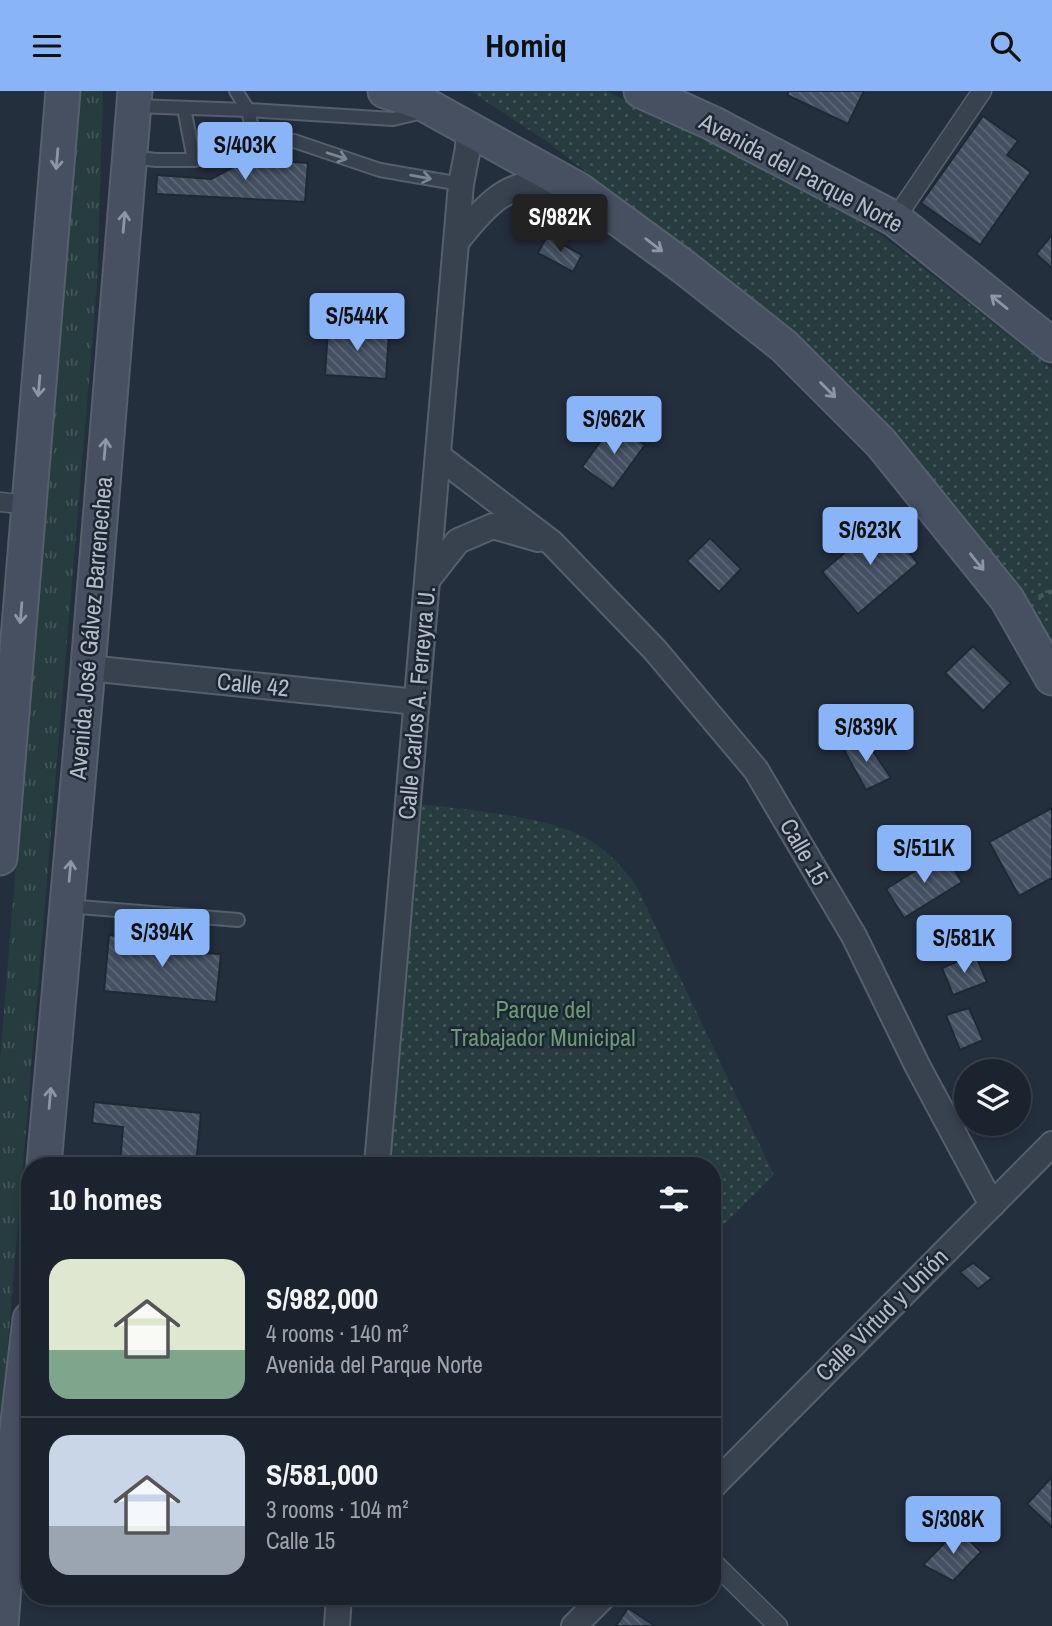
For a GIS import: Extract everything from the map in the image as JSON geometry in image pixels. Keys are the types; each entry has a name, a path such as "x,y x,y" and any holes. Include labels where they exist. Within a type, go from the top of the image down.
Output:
{"main road":[{"path":"0,858 15,504 63,91"},
{"path":"385,91 422,103 579,190 684,267 784,346 881,443 1007,599 1052,678"},
{"name":"Avenida del Parque Norte","path":"641,91 712,123 895,219 1052,345"},
{"name":"Avenida José Gálvez Barrenechea","path":"45,1157 135,98"},
{"path":"1,1626 6,1476 21,1378"}],"street":[{"path":"895,219 982,91"},
{"name":"Calle Carlos A. Ferreyra U.","path":"378,1157 461,184 469,129"},
{"path":"457,241 496,198 513,189 545,183 579,190"},
{"name":"Calle 15","path":"438,456 552,543 655,650 756,770 854,936 917,1065 992,1205"},
{"name":"Calle 15","path":"428,579 458,541 494,526 552,543"},
{"name":"Calle 42","path":"88,668 417,702"},
{"name":"Calle Virtud y Unión","path":"721,1478 1052,1144"},
{"path":"721,1570 778,1626"},
{"path":"337,1626 338,1605"},
{"path":"574,1626 595,1605"}],"lane":[{"path":"236,91 248,110 254,137"},
{"path":"135,98 184,107 393,119 433,109"},
{"path":"184,107 194,160"},
{"path":"129,157 194,160 225,151 254,137 294,141 380,170 461,184"},
{"path":"67,906 238,920"}],"green space":[{"path":"79,91 103,91 97,285 24,1157 21,1157 21,1188 0,1438 0,1061"},
{"path":"470,91 606,91 771,168 881,235 1052,369 1052,647 901,438 813,350 546,141"},
{"name":"Parque del Trabajador Municipal","path":"421,804 510,816 557,826 594,843 621,867 636,885 774,1175 721,1227 721,1157 388,1157"}],"building":[{"path":"789,91 864,91 848,124 787,95"},
{"path":"983,116 1018,141 1007,155 1031,172 980,245 921,203"},
{"path":"249,159 308,163 305,202 156,194 157,175 211,179"},
{"path":"1052,235 1052,268 1036,254"},
{"path":"547,236 582,255 573,272 538,253"},
{"path":"328,328 389,332 386,379 325,375"},
{"path":"614,423 645,445 613,489 582,467"},
{"path":"882,521 918,563 858,614 822,572"},
{"path":"710,538 741,569 719,592 687,561"},
{"path":"973,646 1011,683 983,711 945,673"},
{"path":"862,735 891,778 866,790 844,750"},
{"path":"1052,808 1052,878 1019,896 989,842"},
{"path":"944,853 962,882 904,918 886,889"},
{"path":"109,935 205,944 204,953 221,954 216,1002 104,991"},
{"path":"975,954 987,982 953,995 942,968"},
{"path":"969,1008 983,1040 960,1050 946,1015"},
{"path":"94,1102 201,1113 197,1157 121,1157 123,1127 92,1123"},
{"path":"973,1263 992,1278 978,1289 960,1272"},
{"path":"1052,1477 1052,1527 1027,1504"},
{"path":"958,1529 981,1552 953,1581 923,1565"},
{"path":"628,1608 655,1626 616,1626"}]}
